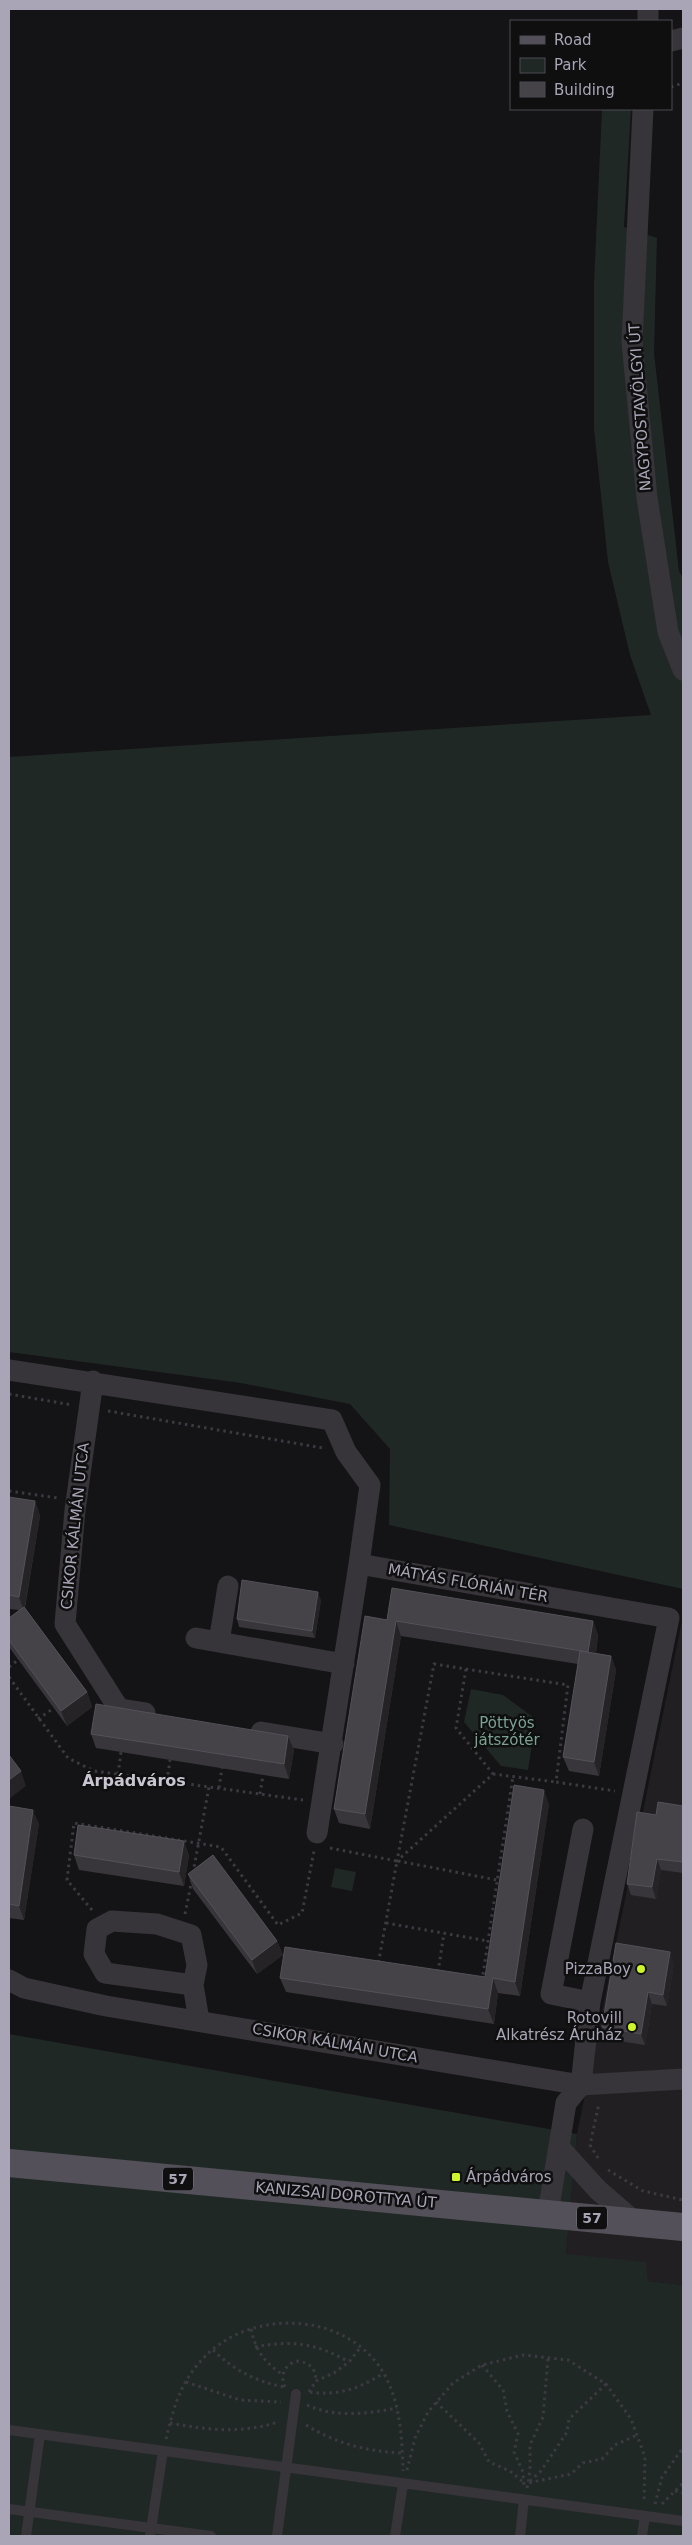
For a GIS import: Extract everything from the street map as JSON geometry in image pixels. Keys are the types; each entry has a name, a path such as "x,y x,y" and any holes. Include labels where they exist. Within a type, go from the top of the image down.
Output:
{"main road":[{"name":"KANIZSAI DOROTTYA ÚT","path":"9,2163 683,2227"}],"street":[{"name":"NAGYPOSTAVÖLGYI ÚT","path":"644,110 632,342 647,498 668,632 683,670"},
{"path":"9,1370 93,1381 332,1420 346,1452 370,1485 333,1744 316,1839"},
{"name":"CSIKOR KÁLMÁN UTCA","path":"93,1381 77,1500 65,1624 118,1709 166,1717"},
{"name":"MÁTYÁS FLÓRIÁN TÉR","path":"359,1564 669,1618 633,1793"},
{"path":"219,1642 228,1586"},
{"path":"196,1638 344,1664"},
{"path":"242,1729 333,1744"},
{"path":"548,2213 566,2104 581,2085 590,2002 633,1793"},
{"path":"583,1829 551,1994 590,2002"},
{"path":"192,1985 105,1973 94,1954 97,1929 112,1922 157,1924 191,1935 197,1965 192,1985 199,2020"},
{"name":"CSIKOR KÁLMÁN UTCA","path":"9,1980 24,1988 106,2006 581,2085 683,2079"},
{"path":"559,2147 598,2190 635,2222"}],"lane":[{"path":"277,2536 296,2394"},
{"path":"9,2430 683,2521"},
{"path":"26,2536 40,2434"},
{"path":"151,2532 163,2451"},
{"path":"395,2536 403,2484"},
{"path":"520,2536 524,2500"},
{"path":"9,2509 151,2532 211,2536"},
{"path":"642,2536 644,2516"}],"path":[{"path":"9,1394 346,1452"},
{"path":"9,1491 77,1500"},
{"path":"9,1667 18,1660"},
{"path":"386,1967 378,1966 434,1664 568,1685 556,1782"},
{"path":"466,1669 456,1728 493,1774 633,1793"},
{"path":"9,1676 38,1719 68,1758 94,1771 308,1801"},
{"path":"38,1719 54,1708"},
{"path":"118,1774 121,1752"},
{"path":"167,1781 170,1760"},
{"path":"219,1788 222,1768"},
{"path":"397,1861 493,1774"},
{"path":"260,1794 264,1775"},
{"path":"473,1981 482,1983 513,1776"},
{"path":"182,1932 209,1787"},
{"path":"106,1925 67,1880 74,1822 221,1846 278,1925 302,1914 316,1839 397,1861 497,1880"},
{"path":"386,1923 488,1941"},
{"path":"444,1933 437,1975 446,1977"},
{"path":"599,2160 590,2145 602,2085"},
{"path":"603,2167 643,2191 683,2200"},
{"path":"163,2451 176,2399 199,2362 227,2338 251,2329 266,2324 308,2323 350,2339 376,2363 395,2400 402,2436 403,2484"},
{"path":"251,2329 255,2347 267,2364 283,2375 286,2387"},
{"path":"255,2347 280,2342 305,2344 330,2351 349,2362"},
{"path":"309,2392 316,2381 349,2362 360,2348"},
{"path":"213,2350 229,2365 247,2375 267,2384 286,2387 296,2394 309,2392 328,2394 348,2390 366,2384 382,2374"},
{"path":"403,2484 415,2438 428,2412 453,2383 482,2365 523,2355 568,2360 606,2384 632,2419 645,2457 644,2516"},
{"path":"524,2500 530,2445 543,2417 548,2358"},
{"path":"283,2375 290,2364 302,2362 313,2368 316,2381"},
{"path":"482,2365 503,2390 507,2411 518,2434 514,2452 526,2483"},
{"path":"526,2483 541,2471 567,2432 569,2419 606,2384"},
{"path":"436,2402 479,2443 489,2462 510,2471 526,2483 571,2474 583,2464 602,2459 615,2445 637,2435"},
{"path":"683,2448 662,2478 654,2508 668,2500 683,2483"},
{"path":"675,2491 683,2493"}],"shaded area":[{"path":"683,1616 683,2285 648,2281 566,2254 577,2134"}],"green space":[{"path":"602,110 631,110 624,227 657,238 654,353 679,571 683,578 683,1589 389,1525 390,1449 350,1404 241,1383 9,1352 9,757 651,715 630,655 608,562 594,429 594,282"},
{"name":"Pöttyös játszótér","path":"471,1689 503,1695 536,1719 528,1770 501,1766 464,1722"},
{"path":"335,1868 356,1872 352,1891 331,1887"},
{"path":"9,2034 577,2134 566,2254 646,2262 648,2281 683,2285 683,2536 9,2536"}],"building":[{"path":"9,1497 35,1501 19,1597 9,1595"},
{"path":"242,1580 318,1592 312,1631 237,1619"},
{"path":"392,1588 593,1621 588,1652 396,1621 365,1814 334,1809 365,1616 387,1620"},
{"path":"24,1607 87,1692 61,1711 9,1640 9,1618"},
{"path":"580,1651 611,1656 594,1762 563,1757"},
{"path":"96,1704 288,1736 284,1764 91,1734"},
{"path":"9,1755 21,1771 9,1780"},
{"path":"514,1785 544,1790 515,1982 493,1978 488,2009 280,1978 285,1947 485,1977"},
{"path":"658,1802 683,1806 683,1862 657,1859 652,1887 627,1884 637,1812 656,1815"},
{"path":"9,1806 33,1810 19,1906 9,1904"},
{"path":"78,1825 184,1841 179,1872 74,1855"},
{"path":"213,1855 277,1941 252,1960 188,1874"},
{"path":"616,1943 670,1952 663,1995 648,1992 641,2034 602,2027"}],"place":[{"name":"PizzaBoy","path":"641,1969"},
{"name":"Rotovill Alkatrész Áruház","path":"632,2027"},
{"name":"Árpádváros","path":"456,2177"}],"district":[{"name":"Árpádváros","path":"134,1780"}]}
